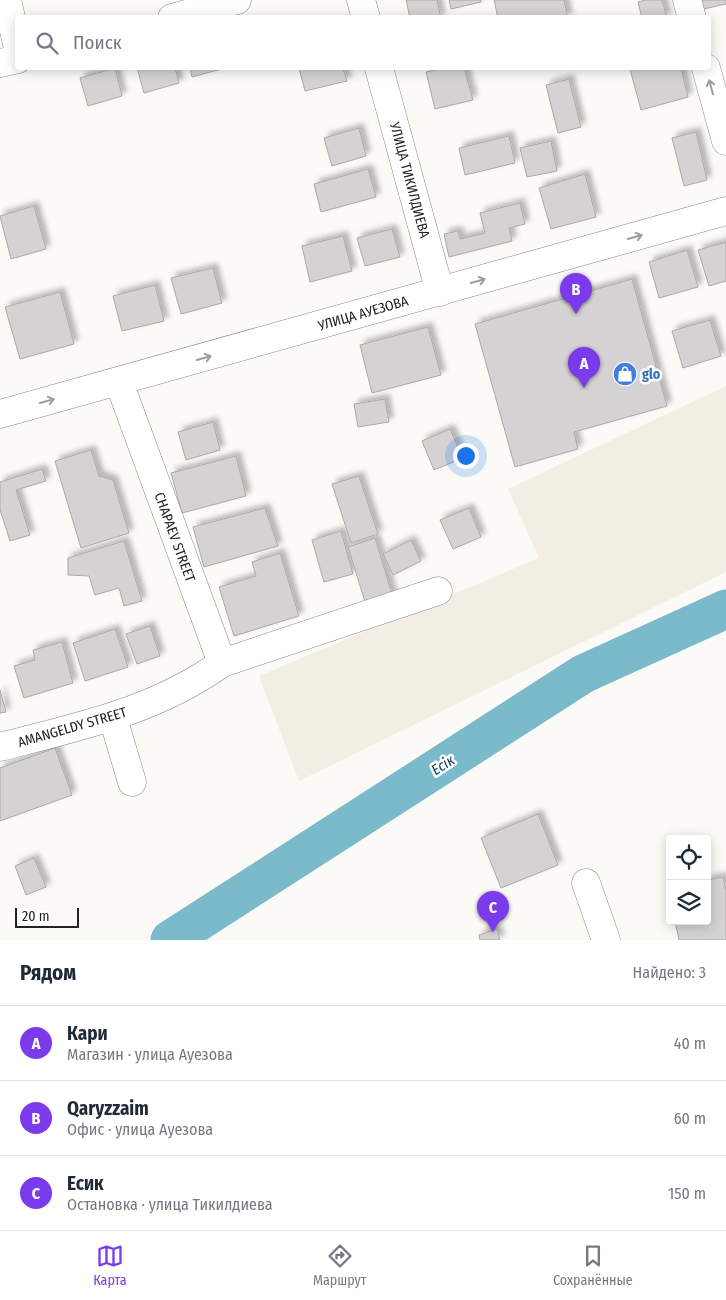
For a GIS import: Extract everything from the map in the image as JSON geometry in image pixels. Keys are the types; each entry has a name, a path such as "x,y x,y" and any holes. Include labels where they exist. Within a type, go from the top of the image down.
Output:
{"street":[{"path":"7,0 15,35"},
{"path":"183,15 237,0"},
{"path":"361,0 365,15"},
{"path":"687,0 691,15"},
{"path":"0,63 15,60"},
{"name":"УЛИЦА ТИКИЛДИЕВА","path":"381,70 440,292"},
{"path":"707,70 726,141"},
{"name":"УЛИЦА АУЕЗОВА","path":"0,414 726,212"},
{"name":"CHAPAEV STREET","path":"119,382 222,664"},
{"path":"222,664 438,591"},
{"name":"AMANGELDY STREET","path":"0,747 114,718 198,681 222,664"},
{"path":"114,718 132,782"},
{"path":"586,883 606,940"}],"shaded area":[{"path":"726,386 726,572 299,781 259,676 539,558 508,489"}],"building":[{"path":"406,0 437,0 440,15 409,15"},
{"path":"449,0 481,0 481,2 451,9"},
{"path":"494,0 564,0 567,15 497,15"},
{"path":"662,0 666,15 641,15 638,2"},
{"path":"697,0 726,0 726,4 699,10"},
{"path":"108,70 116,70 122,96 88,106 80,78"},
{"path":"138,70 176,70 179,83 144,93"},
{"path":"190,70 218,70 192,77"},
{"path":"300,70 344,70 347,81 305,91"},
{"path":"435,70 465,70 473,100 435,109 426,72"},
{"path":"630,70 681,70 688,97 641,110"},
{"path":"569,79 581,127 558,133 546,85"},
{"path":"359,128 366,156 332,166 324,138"},
{"path":"696,132 707,180 684,186 672,138"},
{"path":"509,136 515,163 465,175 459,148"},
{"path":"551,141 557,171 527,177 520,148"},
{"path":"368,169 376,197 321,212 314,184"},
{"path":"585,174 596,217 551,229 539,188"},
{"path":"520,203 525,224 509,228 512,241 449,257 444,234 458,231 460,239 485,233 480,213"},
{"path":"34,206 46,249 11,259 0,216"},
{"path":"392,229 400,257 365,266 357,238"},
{"path":"343,236 352,271 310,282 302,246"},
{"path":"726,242 726,281 709,286 698,250"},
{"path":"687,250 698,287 659,298 649,262"},
{"path":"213,268 222,303 181,314 171,278"},
{"path":"632,279 667,406 574,432 578,449 515,467 475,324"},
{"path":"155,285 164,321 122,331 113,296"},
{"path":"60,292 74,344 20,359 5,307"},
{"path":"710,320 721,356 683,368 672,331"},
{"path":"428,327 441,375 372,393 360,345"},
{"path":"385,399 389,422 358,427 354,404"},
{"path":"213,422 220,450 186,460 178,432"},
{"path":"450,429 463,458 434,470 422,441"},
{"path":"91,450 99,476 113,480 129,533 81,548 55,461"},
{"path":"236,456 246,496 182,513 171,473"},
{"path":"42,469 46,481 16,490 30,535 10,541 0,510 0,482"},
{"path":"359,476 378,534 351,543 332,484"},
{"path":"265,508 278,546 204,567 193,527"},
{"path":"469,508 481,537 453,549 440,520"},
{"path":"341,531 353,574 324,582 312,540"},
{"path":"375,538 393,597 366,605 348,547"},
{"path":"411,540 421,561 393,575 383,554"},
{"path":"124,541 142,601 124,606 119,588 95,595 89,576 68,575 68,558"},
{"path":"280,553 299,616 234,636 219,587 256,576 252,562"},
{"path":"150,626 160,656 137,664 126,634"},
{"path":"115,629 128,667 85,681 73,643"},
{"path":"62,642 73,683 24,698 14,666 35,660 33,650"},
{"path":"0,690 6,712 0,713"},
{"path":"55,748 72,795 0,821 0,768"},
{"path":"538,814 558,865 501,888 481,838"},
{"path":"34,858 46,887 26,895 15,866"},
{"path":"723,877 726,891 726,940 679,940 676,925 711,925 711,879"},
{"path":"497,929 500,940 480,940 479,935"}],"waterway":[{"name":"Есік","path":"170,940 583,674 726,609"}],"place":[{"name":"Qaryzzaim","path":"576,314"},
{"name":"glo","path":"625,374"},
{"name":"Кари","path":"584,388"},
{"name":"Есик","path":"493,932"}]}
